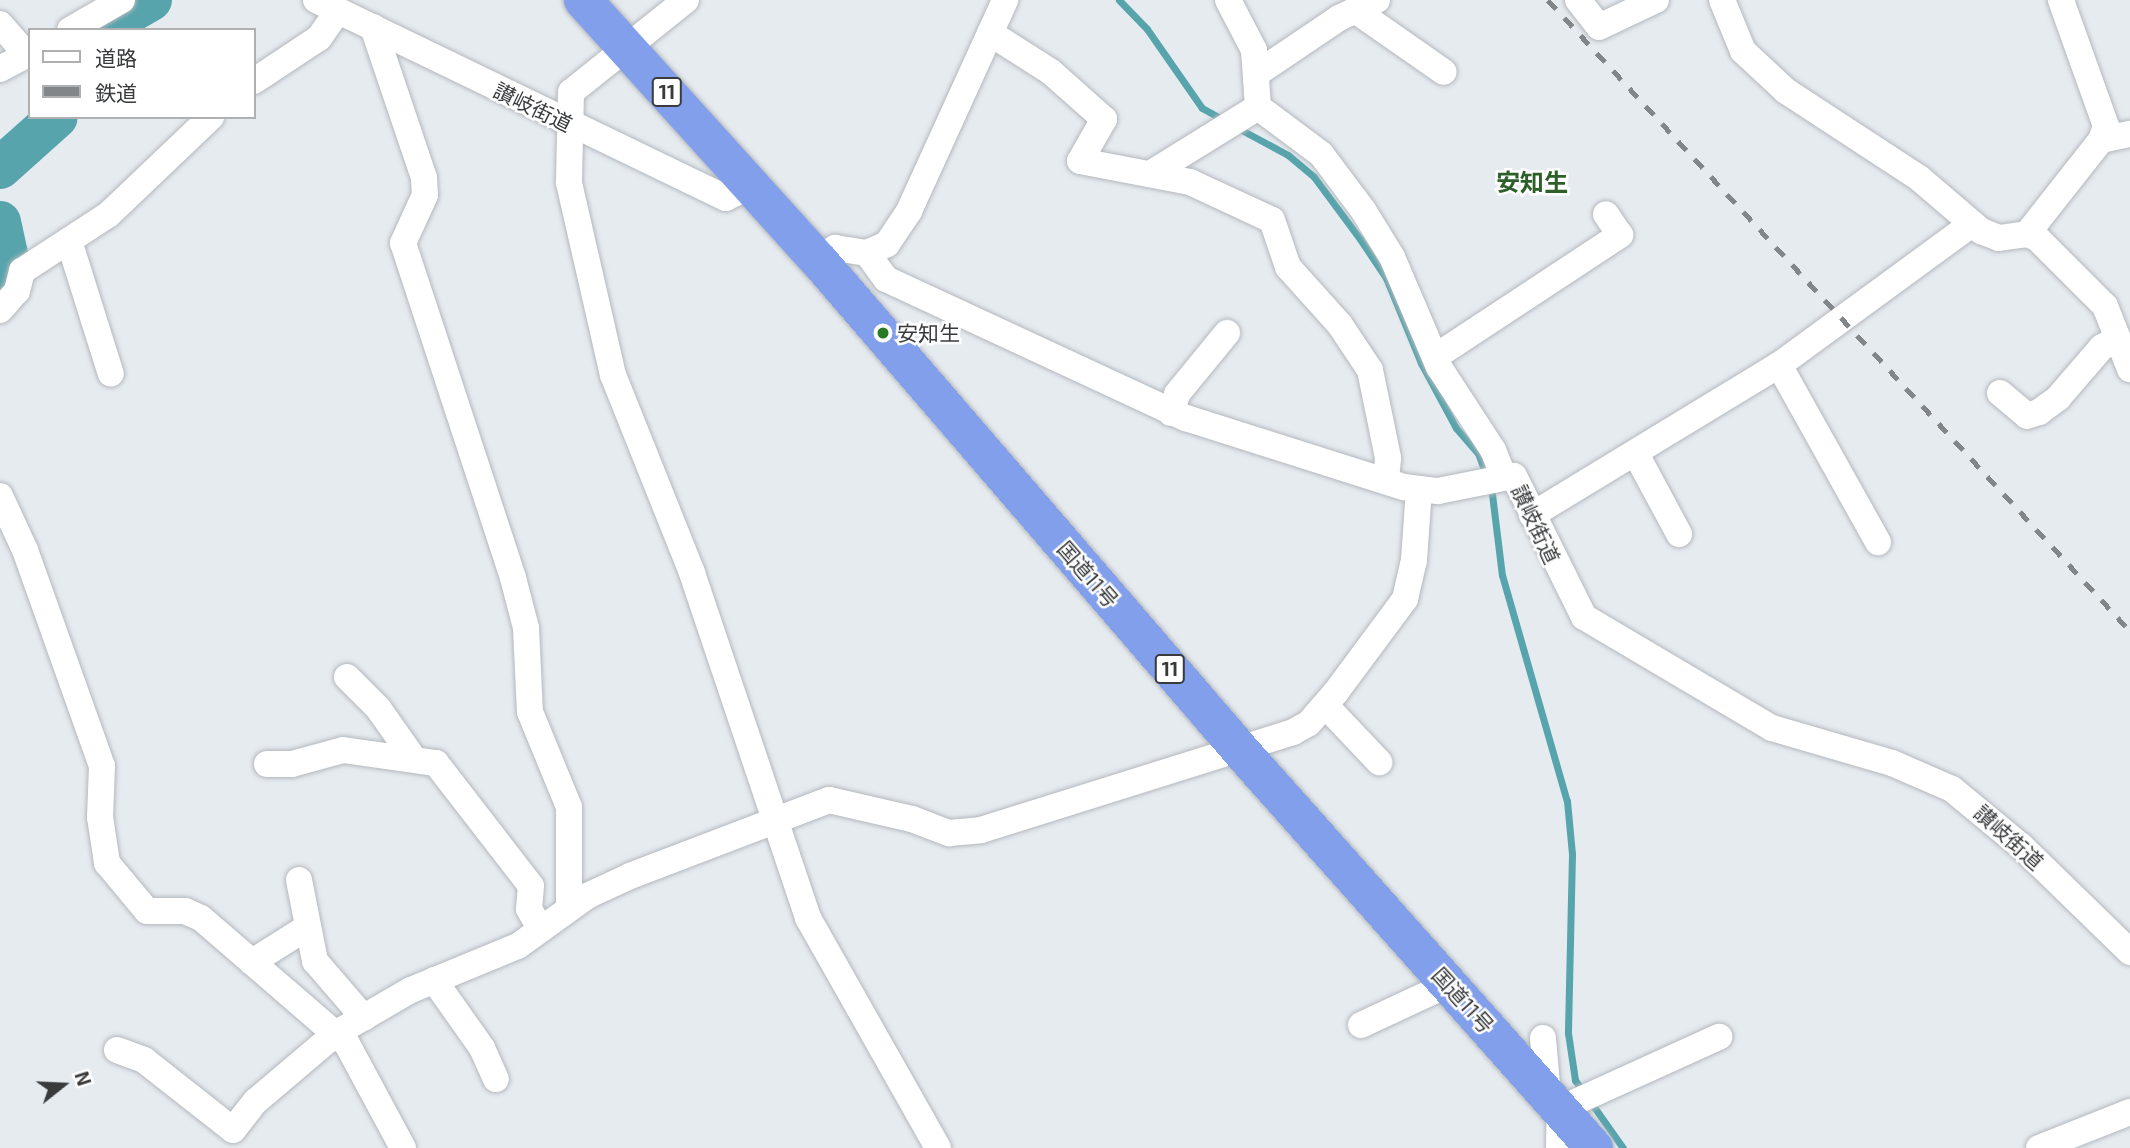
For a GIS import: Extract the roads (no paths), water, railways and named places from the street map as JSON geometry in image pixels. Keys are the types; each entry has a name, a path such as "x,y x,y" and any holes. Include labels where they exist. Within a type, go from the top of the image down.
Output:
{"highway":[{"name":"国道11号","path":"583,0 820,262 1241,751 1594,1148"}],"street":[{"path":"73,28 122,0"},
{"path":"686,0 571,92 568,103 574,127 569,183 612,375 692,573 813,929 938,1148"},
{"path":"820,262 835,248 867,253 887,244 909,211 1004,0"},
{"path":"1228,0 1254,50 1259,72 1258,107"},
{"path":"1578,0 1599,27 1656,0"},
{"path":"1722,0 1743,51 1763,72 1919,178 1972,223 1999,238 2027,234 2038,238 2105,306 2130,369"},
{"path":"2027,234 2101,140 2106,126 2061,0"},
{"path":"256,80 319,38 327,5"},
{"name":"讃岐街道","path":"327,5 574,127 726,198 751,185"},
{"path":"1259,72 1366,5 1444,72"},
{"path":"0,24 28,54 0,69"},
{"path":"373,27 424,178 425,195 402,243 513,578 526,628 530,712 569,807 569,907"},
{"path":"990,33 1051,72 1104,118 1080,160 1190,182 1272,220 1288,267 1340,325 1370,370 1388,458 1386,480"},
{"path":"1150,174 1258,107"},
{"path":"1258,107 1321,154 1363,210 1392,257 1435,357 1456,398 1493,450 1503,475"},
{"path":"0,310 17,291 22,271 108,214 209,119"},
{"path":"2101,140 2130,134"},
{"path":"1435,357 1620,235 1606,214"},
{"path":"1532,515 1779,365 1972,223"},
{"path":"69,241 111,374"},
{"name":"讃岐街道","path":"867,253 886,279 1171,413 1419,489 1438,491 1503,475 1514,476 1576,607 1600,630 1772,728 1892,763 1952,789 2021,846 2130,952"},
{"path":"1171,413 1177,394 1227,333"},
{"path":"2000,393 2027,416 2039,412 2058,398 2102,347 2118,340"},
{"path":"1779,365 1878,542"},
{"path":"1636,454 1679,534"},
{"path":"117,1050 144,1060 233,1130 256,1101 335,1034 434,981 518,946 569,907 630,876 829,800 852,802 949,833 981,830 1241,751 1293,732 1325,705 1377,641 1405,599 1414,560 1419,489"},
{"path":"0,496 25,550 102,766 100,817 107,863 147,911 185,911 251,962 347,1044 403,1148"},
{"path":"347,677 377,708 414,759"},
{"path":"1325,705 1379,762"},
{"path":"267,764 292,764 344,750 436,763 531,886 529,909 540,928"},
{"path":"299,880 306,928 315,961 364,1018"},
{"path":"251,962 306,928"},
{"path":"434,981 482,1048 496,1079"},
{"path":"1361,1025 1449,984"},
{"path":"1554,1102 1719,1037"},
{"path":"1542,1038 1559,1148"},
{"path":"2039,1148 2130,1112"}],"waterway":[{"path":"102,28 151,0"},
{"path":"1119,0 1147,29 1202,108 1225,121"},
{"path":"0,168 55,119"},
{"path":"1236,127 1288,155 1314,177 1360,239 1386,278 1421,363 1456,428 1478,453 1486,475"},
{"path":"0,222 10,268 6,292 0,297"},
{"path":"1491,486 1502,575 1567,801 1572,854 1568,1033 1575,1080 1623,1148"}],"railway":[{"path":"1548,0 2130,631"}],"place":[{"name":"安知生","path":"883,333"}],"district":[{"name":"安知生","path":"1532,182"}]}
